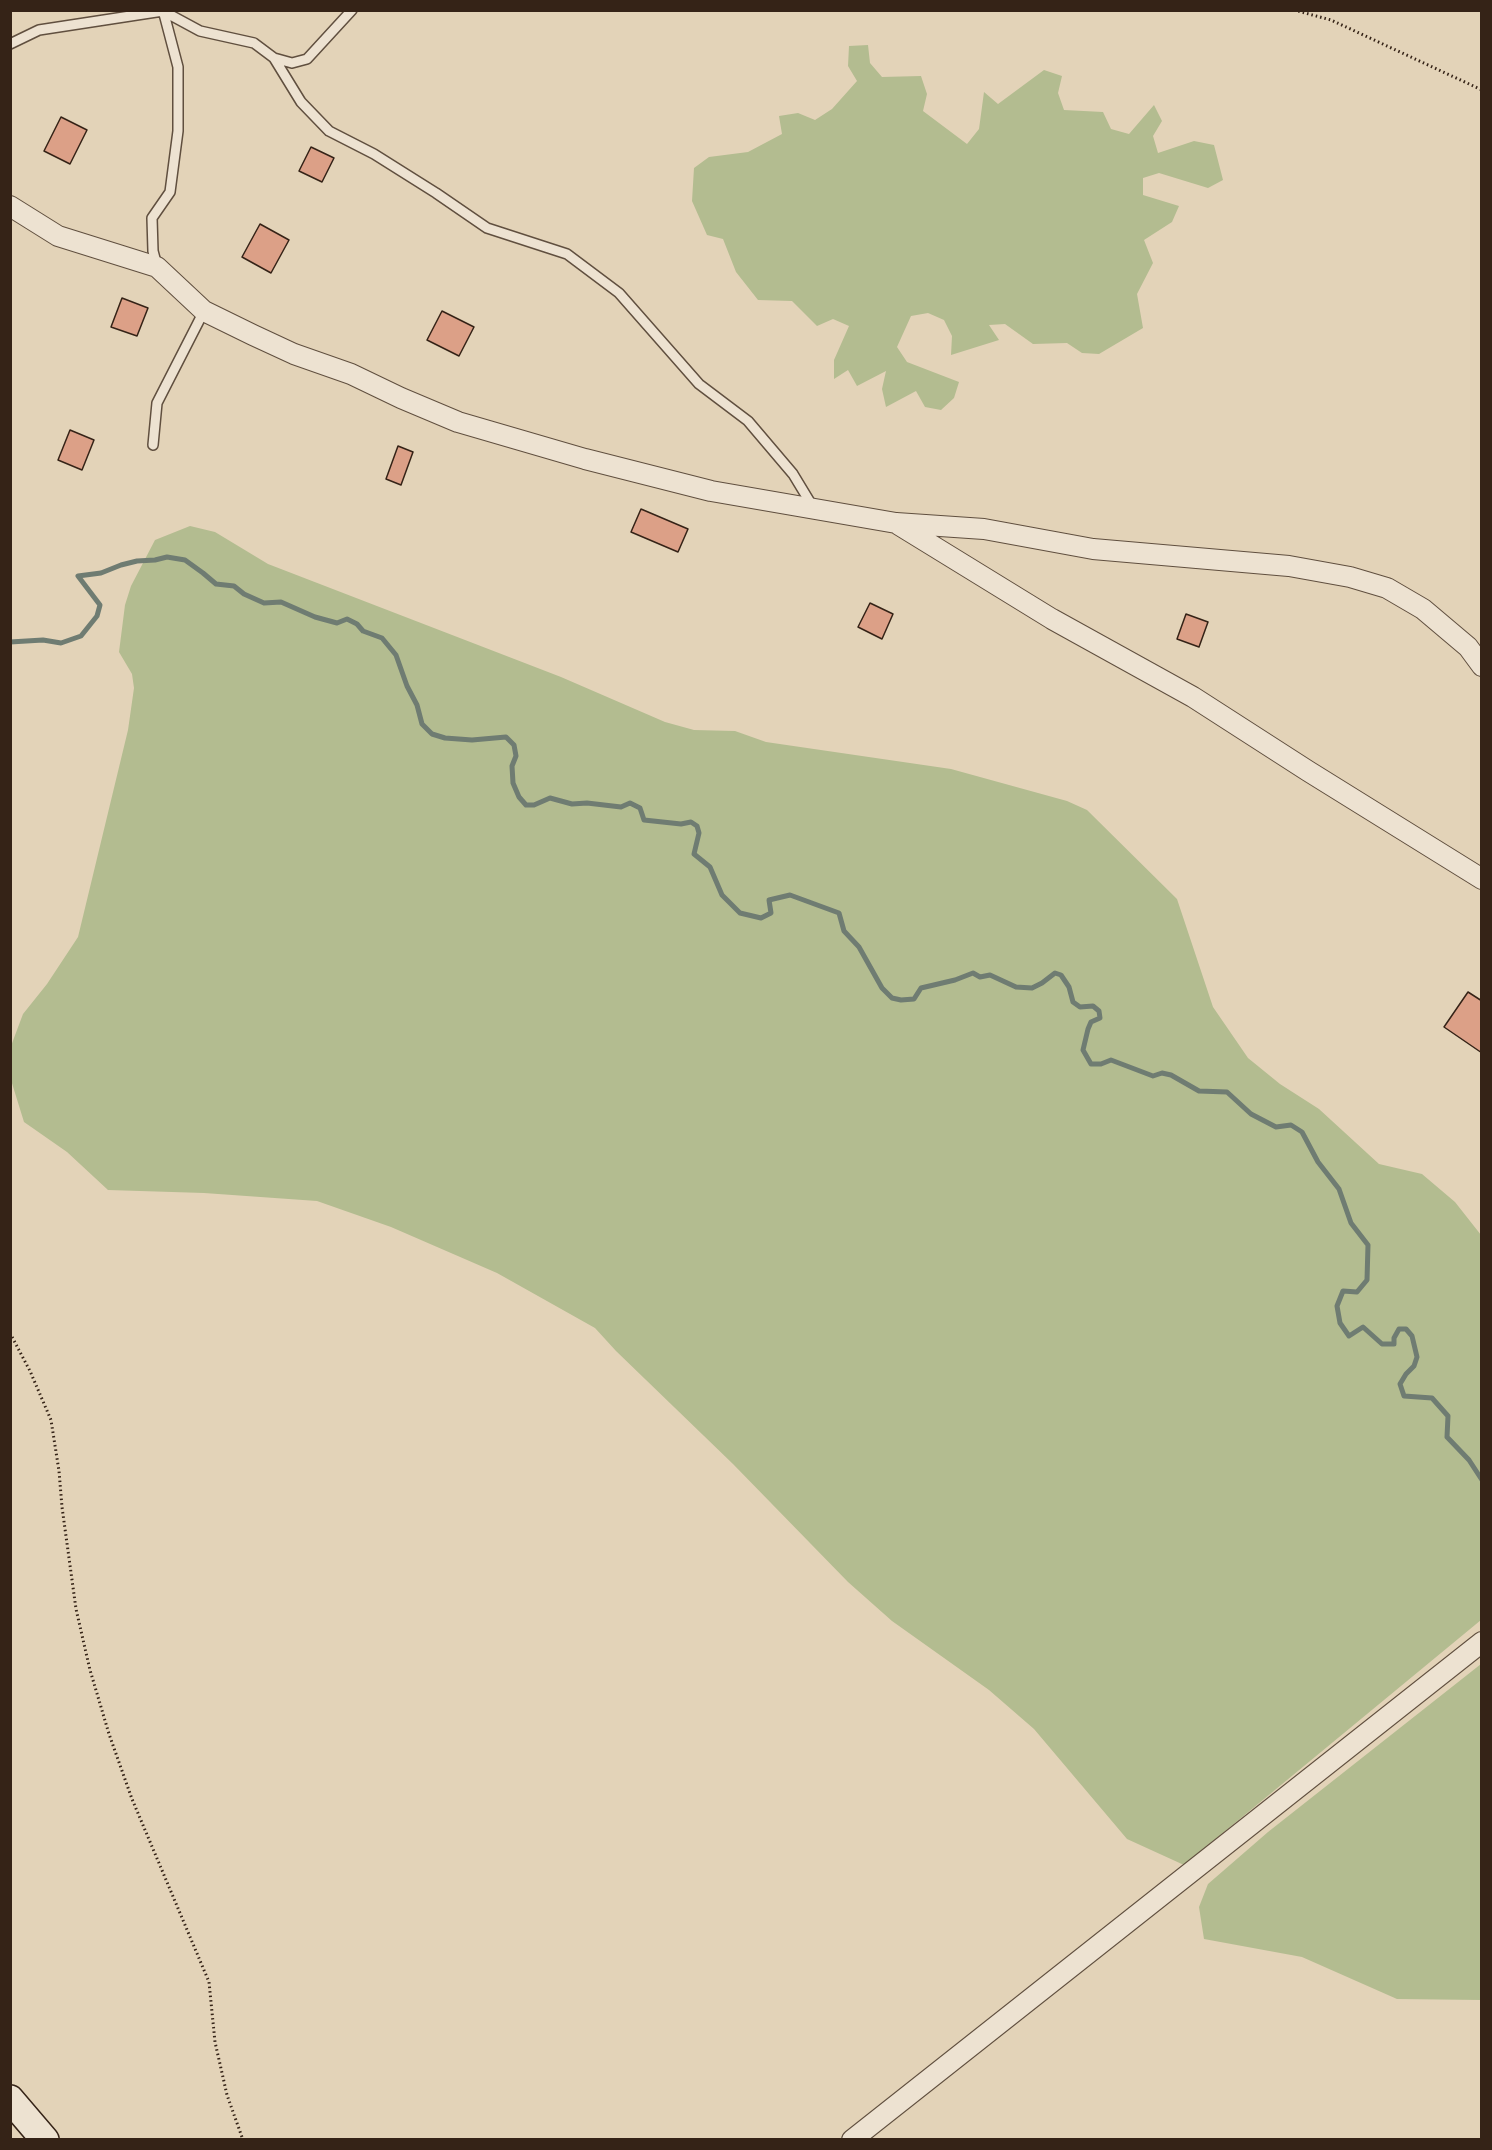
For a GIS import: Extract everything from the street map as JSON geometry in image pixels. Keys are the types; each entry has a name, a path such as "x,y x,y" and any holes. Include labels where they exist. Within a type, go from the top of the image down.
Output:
{"street":[{"path":"10,206 58,236 157,267 204,311 294,354 351,374 458,422 585,459 711,491 896,523 984,528 1093,549 1289,566 1350,578 1387,588 1424,609 1468,647 1482,666"},
{"path":"896,523 1052,619 1193,697 1482,879"},
{"path":"852,2139 1482,1642"},
{"path":"10,2099 45,2139"}],"lane":[{"path":"10,44 39,30 163,11 200,31 254,43 274,58 292,63 307,59 352,10"},
{"path":"157,267 153,251 152,218 170,192 178,131 178,67 163,11"},
{"path":"274,58 301,102 329,131 410,176 487,228 567,254 619,293 699,384 748,420 793,474 814,508"},
{"path":"153,445 157,403 204,311"}],"path":[{"path":"1294,10 1331,20 1482,90"},
{"path":"10,1333 30,1371 51,1420 76,1609 90,1670 132,1799 209,1982 215,2042 227,2095 243,2139"}],"green space":[{"path":"868,45 870,63 882,77 921,76 927,94 923,111 967,144 979,129 984,92 998,104 1044,70 1062,76 1058,93 1064,110 1103,112 1111,129 1129,134 1154,105 1162,121 1153,136 1158,153 1194,141 1214,145 1223,180 1208,188 1159,173 1143,178 1143,195 1179,206 1172,222 1144,240 1153,263 1137,294 1143,328 1099,354 1082,353 1067,343 1033,344 1005,324 989,325 999,340 951,355 952,336 944,320 928,313 911,316 897,347 907,362 959,382 954,398 941,410 925,407 916,391 886,407 882,389 886,371 857,386 848,370 834,379 834,360 849,326 833,319 817,326 792,301 758,300 736,272 723,239 707,235 692,201 694,168 709,157 748,152 782,134 779,116 798,113 815,120 832,109 857,81 848,66 849,46"},
{"path":"190,526 215,532 268,564 561,677 665,722 694,730 735,731 766,742 951,769 1067,801 1087,810 1177,899 1213,1007 1248,1058 1280,1084 1319,1109 1379,1164 1422,1174 1455,1202 1481,1235 1481,1620 1184,1865 1127,1839 1034,1729 989,1690 892,1621 848,1582 595,1328 497,1273 391,1227 317,1201 204,1193 108,1190 67,1152 24,1122 11,1080 11,1046 23,1014 47,984 78,937 128,730 134,688 132,674 119,652 125,605 131,586 155,540"},
{"path":"1481,1664 1481,2000 1397,1999 1302,1957 1204,1939 1199,1907 1208,1884 1268,1832"}],"building":[{"path":"61,117 87,130 70,164 44,151"},
{"path":"311,147 334,158 322,182 299,171"},
{"path":"260,224 289,240 271,273 242,257"},
{"path":"122,298 148,308 137,336 111,327"},
{"path":"442,311 474,327 459,356 427,340"},
{"path":"70,430 94,440 82,470 58,460"},
{"path":"398,446 413,452 401,485 386,479"},
{"path":"641,509 688,529 678,552 631,532"},
{"path":"870,603 893,614 882,639 858,627"},
{"path":"1186,614 1208,622 1199,647 1177,639"},
{"path":"1468,992 1482,1001 1482,1053 1444,1027"}],"waterway":[{"path":"10,642 43,640 61,643 81,636 97,616 100,605 78,576 101,573 137,561 167,557 185,560 216,584 234,586 244,594 264,603 281,602 315,617 337,623 347,619 357,624 363,631 382,638 396,655 407,686 417,705 422,724 432,734 445,738 472,740 506,737 514,745 516,756 512,766 513,783 519,797 526,805 534,805 550,798 572,804 587,803 621,807 630,803 640,808 644,820 681,824 691,822 697,826 699,833 694,854 710,867 722,895 740,913 761,918 771,913 769,900 790,895 839,913 844,931 859,947 882,988 892,998 914,999 921,988 973,973 980,977 990,975 1016,987 1032,988 1055,973 1061,975 1069,987 1073,1002 1080,1007 1093,1006 1099,1011 1100,1018 1091,1022 1083,1050 1091,1064 1101,1064 1111,1060 1153,1076 1162,1073 1171,1075 1199,1091 1227,1092 1251,1114 1276,1127 1291,1125 1302,1132 1318,1162 1339,1189 1351,1223 1368,1245 1367,1280 1357,1292 1343,1291 1337,1306 1340,1323 1349,1336 1363,1327 1382,1344 1394,1344 1394,1338 1399,1329 1406,1329 1412,1336 1417,1357 1414,1366 1400,1384 1404,1396 1432,1398 1448,1416 1447,1437 1469,1460 1482,1480"}]}
